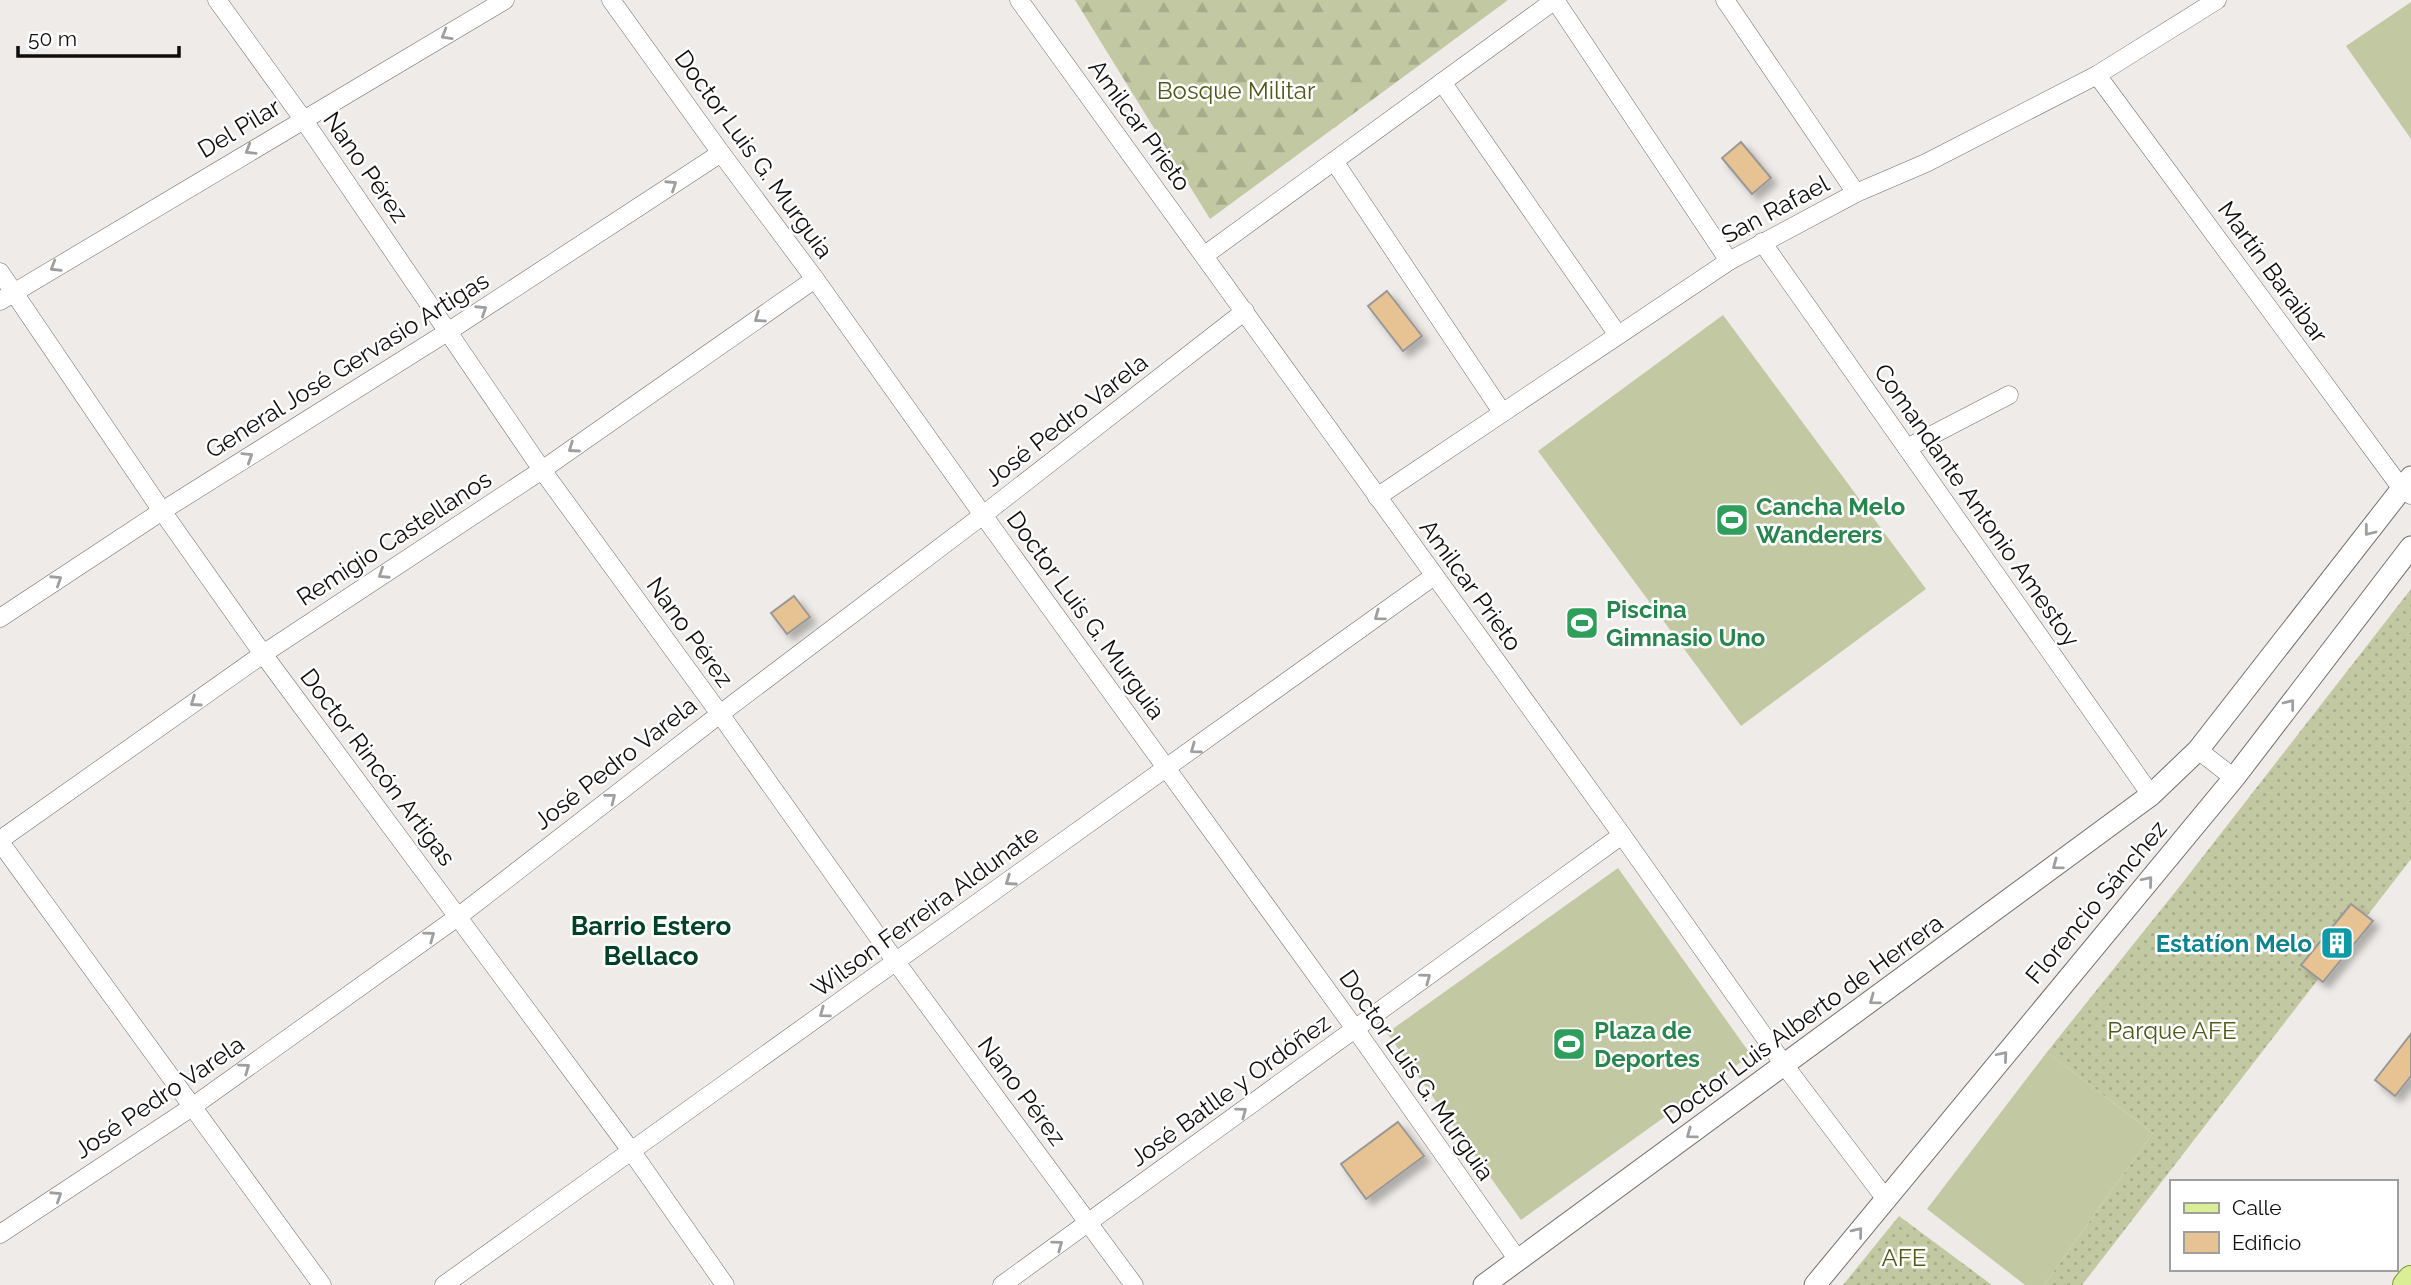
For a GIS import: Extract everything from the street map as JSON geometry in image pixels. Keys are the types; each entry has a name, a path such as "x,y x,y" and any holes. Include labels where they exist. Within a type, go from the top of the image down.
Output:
{"main road":[{"path":"2406,1285 2411,1279"}],"street":[{"name":"Nano Pérez","path":"217,0 303,119 542,470 896,962 1134,1285"},
{"name":"Del Pilar","path":"7,296 505,0"},
{"name":"Doctor Luis G. Murguia","path":"611,0 1356,1030 1518,1260"},
{"name":"Amilcar Prieto","path":"1019,0 1622,835 1785,1066 1885,1198"},
{"path":"1205,255 1555,0 1729,261"},
{"path":"1725,0 1856,193"},
{"name":"San Rafael","path":"1377,497 1729,261 1856,193 1927,163 2097,75 2217,0"},
{"name":"Martín Baraibar","path":"2097,75 2408,487"},
{"path":"1442,82 1618,335"},
{"name":"General José Gervasio Artigas","path":"0,618 162,511 449,331 721,153"},
{"path":"1334,162 1502,412"},
{"name":"Comandante Antonio Amestoy","path":"1762,242 2151,795"},
{"name":"Doctor Rincón Artigas","path":"0,272 7,296 263,654 632,1152 725,1285"},
{"name":"Remigio Castellanos","path":"0,841 263,654 542,470 815,279"},
{"name":"José Pedro Varela","path":"0,1234 192,1107 459,916 1245,311"},
{"path":"1908,449 2009,395"},
{"name":"Florencio Sánchez","path":"2151,795 2198,750 2408,487"},
{"name":"Florencio Sánchez","path":"1815,1285 2234,778 2411,547"},
{"name":"Wilson Ferreira Aldunate","path":"444,1285 1434,576"},
{"path":"2198,750 2234,778"},
{"name":"Doctor Luis Alberto de Herrera","path":"1484,1285 2151,795"},
{"name":"José Batlle y Ordóñez","path":"1002,1285 1622,835"},
{"path":"0,841 322,1285"}],"green space":[{"name":"Bosque Militar","path":"1075,0 1508,0 1210,219"},
{"path":"2411,2 2411,139 2346,46"},
{"name":"Cancha Melo Wanderers","path":"1723,315 1926,589 1741,726 1538,451"},
{"name":"Parque AFE","path":"2411,589 2411,859 2082,1285 2044,1285 2153,1133 2047,1052"},
{"name":"Plaza de Deportes","path":"1618,868 1751,1055 1521,1220 1387,1033"},
{"path":"2047,1052 2153,1133 2044,1285 2025,1285 1927,1209"},
{"name":"AFE","path":"1899,1216 1992,1285 1843,1285"}],"building":[{"path":"1741,142 1771,178 1752,194 1722,158"},
{"path":"1387,291 1422,336 1403,351 1368,306"},
{"path":"794,596 810,617 787,634 771,613"},
{"name":"Estatíon Melo","path":"2351,904 2373,921 2323,982 2301,965"},
{"path":"2411,1034 2411,1076 2395,1096 2375,1080"},
{"path":"1398,1122 1424,1156 1366,1199 1341,1164"}],"place":[{"name":"Cancha Melo Wanderers","path":"1732,520"},
{"name":"Piscina Gimnasio Uno","path":"1582,623"},
{"name":"Estatíon Melo","path":"2337,943"},
{"name":"Plaza de Deportes","path":"1569,1044"}],"district":[{"name":"Barrio Estero Bellaco","path":"651,941"}]}
